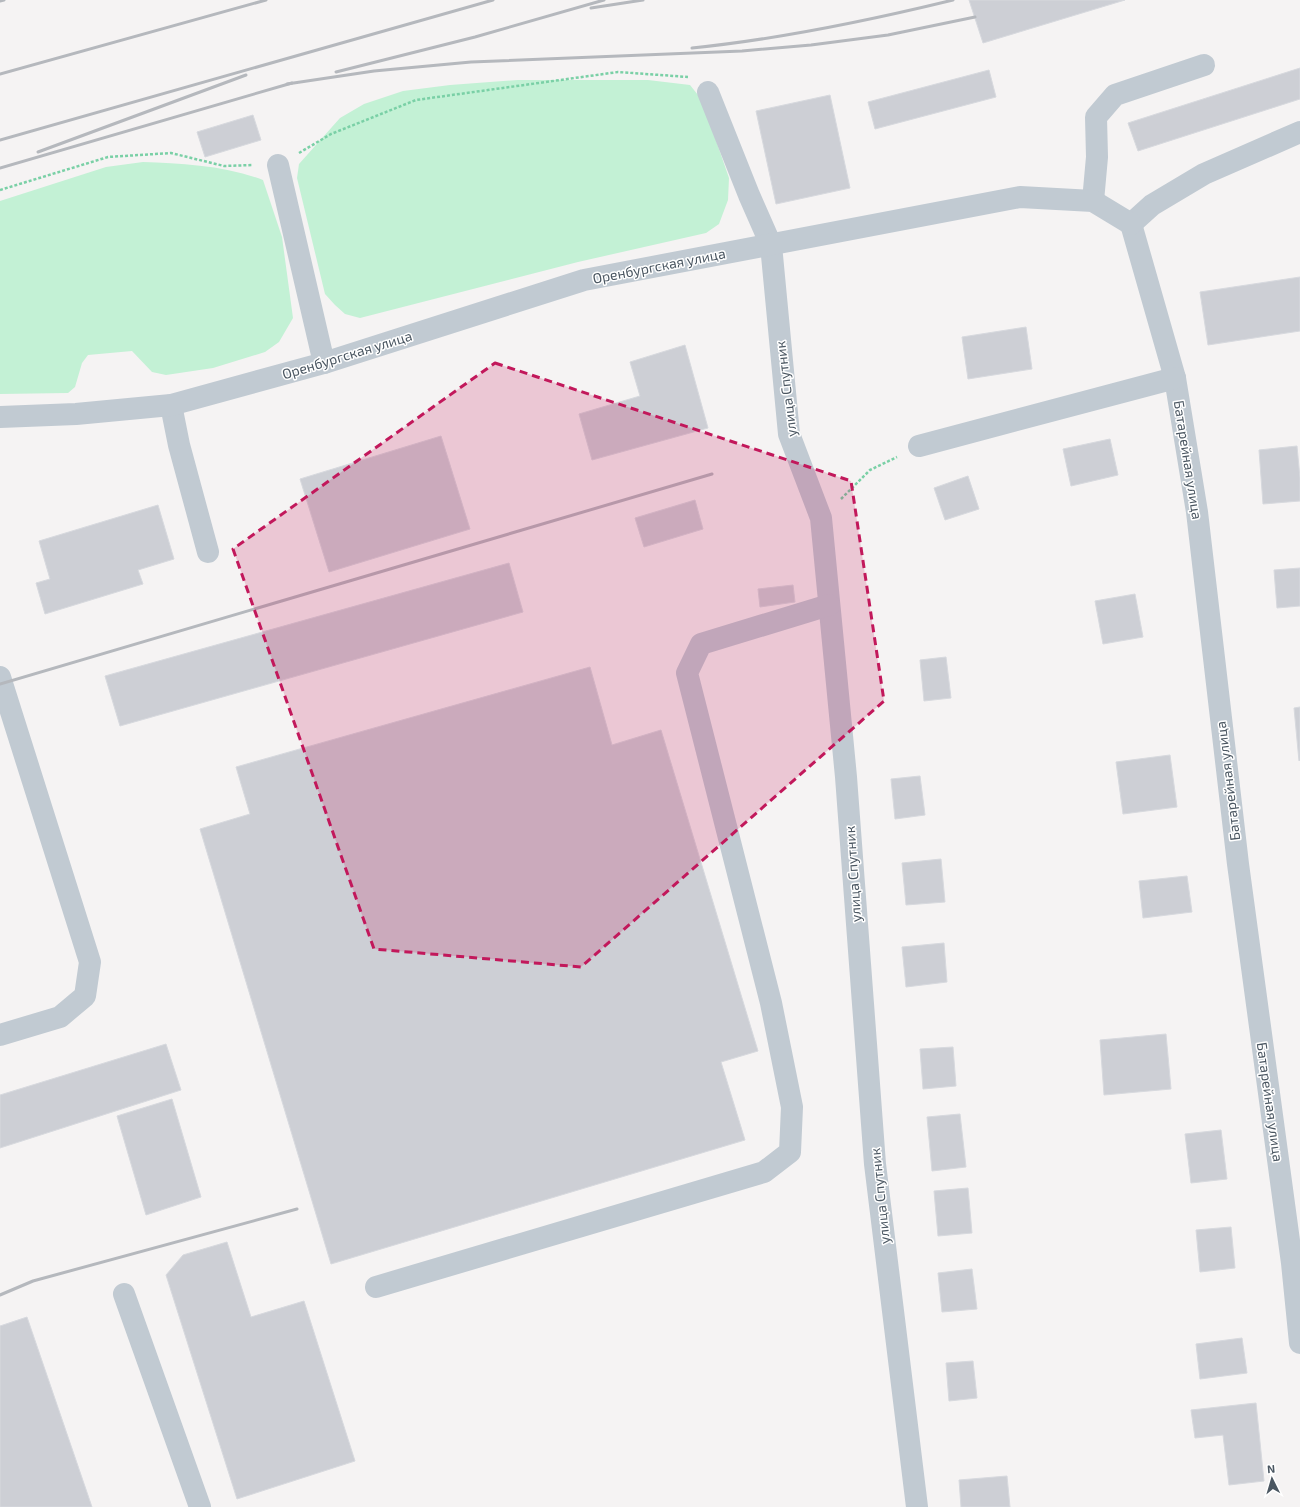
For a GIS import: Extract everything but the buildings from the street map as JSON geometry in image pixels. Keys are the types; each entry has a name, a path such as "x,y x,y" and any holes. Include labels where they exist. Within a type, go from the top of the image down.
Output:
{"street":[{"path":"1093,202 1097,157 1096,117 1116,95 1204,65"},
{"name":"улица Спутник","path":"708,92 749,195 771,245 789,434 821,518 846,784 875,1164 917,1507"},
{"path":"1131,224 1152,205 1204,174 1300,132"},
{"path":"278,165 324,363"},
{"name":"Оренбургская улица","path":"0,417 76,414 172,405 324,363 584,280 1020,197 1093,202 1131,224"},
{"name":"Батарейная улица","path":"1131,224 1175,378 1197,512 1237,856 1291,1255 1300,1343"},
{"path":"919,446 1175,378"},
{"path":"172,405 179,444 208,552"},
{"path":"376,1286 764,1172 790,1152 792,1108 771,1003 687,673 701,644 829,606"},
{"path":"0,677 90,962 85,996 60,1018 0,1035"},
{"path":"124,1294 200,1507"}],"path":[{"path":"0,190 108,157 171,153 224,166 278,165 331,134 416,100 618,72 688,77 708,92"},
{"path":"821,518 870,470 919,446"}],"highlighted area":[{"path":"495,363 851,481 884,701 581,967 374,949 233,549"}],"green space":[{"path":"518,80 648,80 690,85 702,100 729,178 728,200 719,224 706,233 578,262 360,318 345,314 325,294 297,178 299,164 340,118 364,104 403,91 450,85"},
{"path":"143,162 188,164 219,168 263,180 282,237 293,318 279,342 265,352 213,368 166,375 152,372 132,351 88,355 82,363 75,387 68,393 0,394 0,201 106,167"}],"railway":[{"path":"0,1 4,0"},
{"path":"0,74 266,0"},
{"path":"0,140 493,0"},
{"path":"336,72 475,37 604,0"},
{"path":"591,8 643,0"},
{"path":"692,48 758,40 791,34 888,15 953,0"},
{"path":"287,84 374,71 471,62 742,51 811,45 888,35 975,17"},
{"path":"38,152 246,75"},
{"path":"0,168 292,83"},
{"path":"0,684 712,474"},
{"path":"0,1295 33,1281 297,1209"}]}
